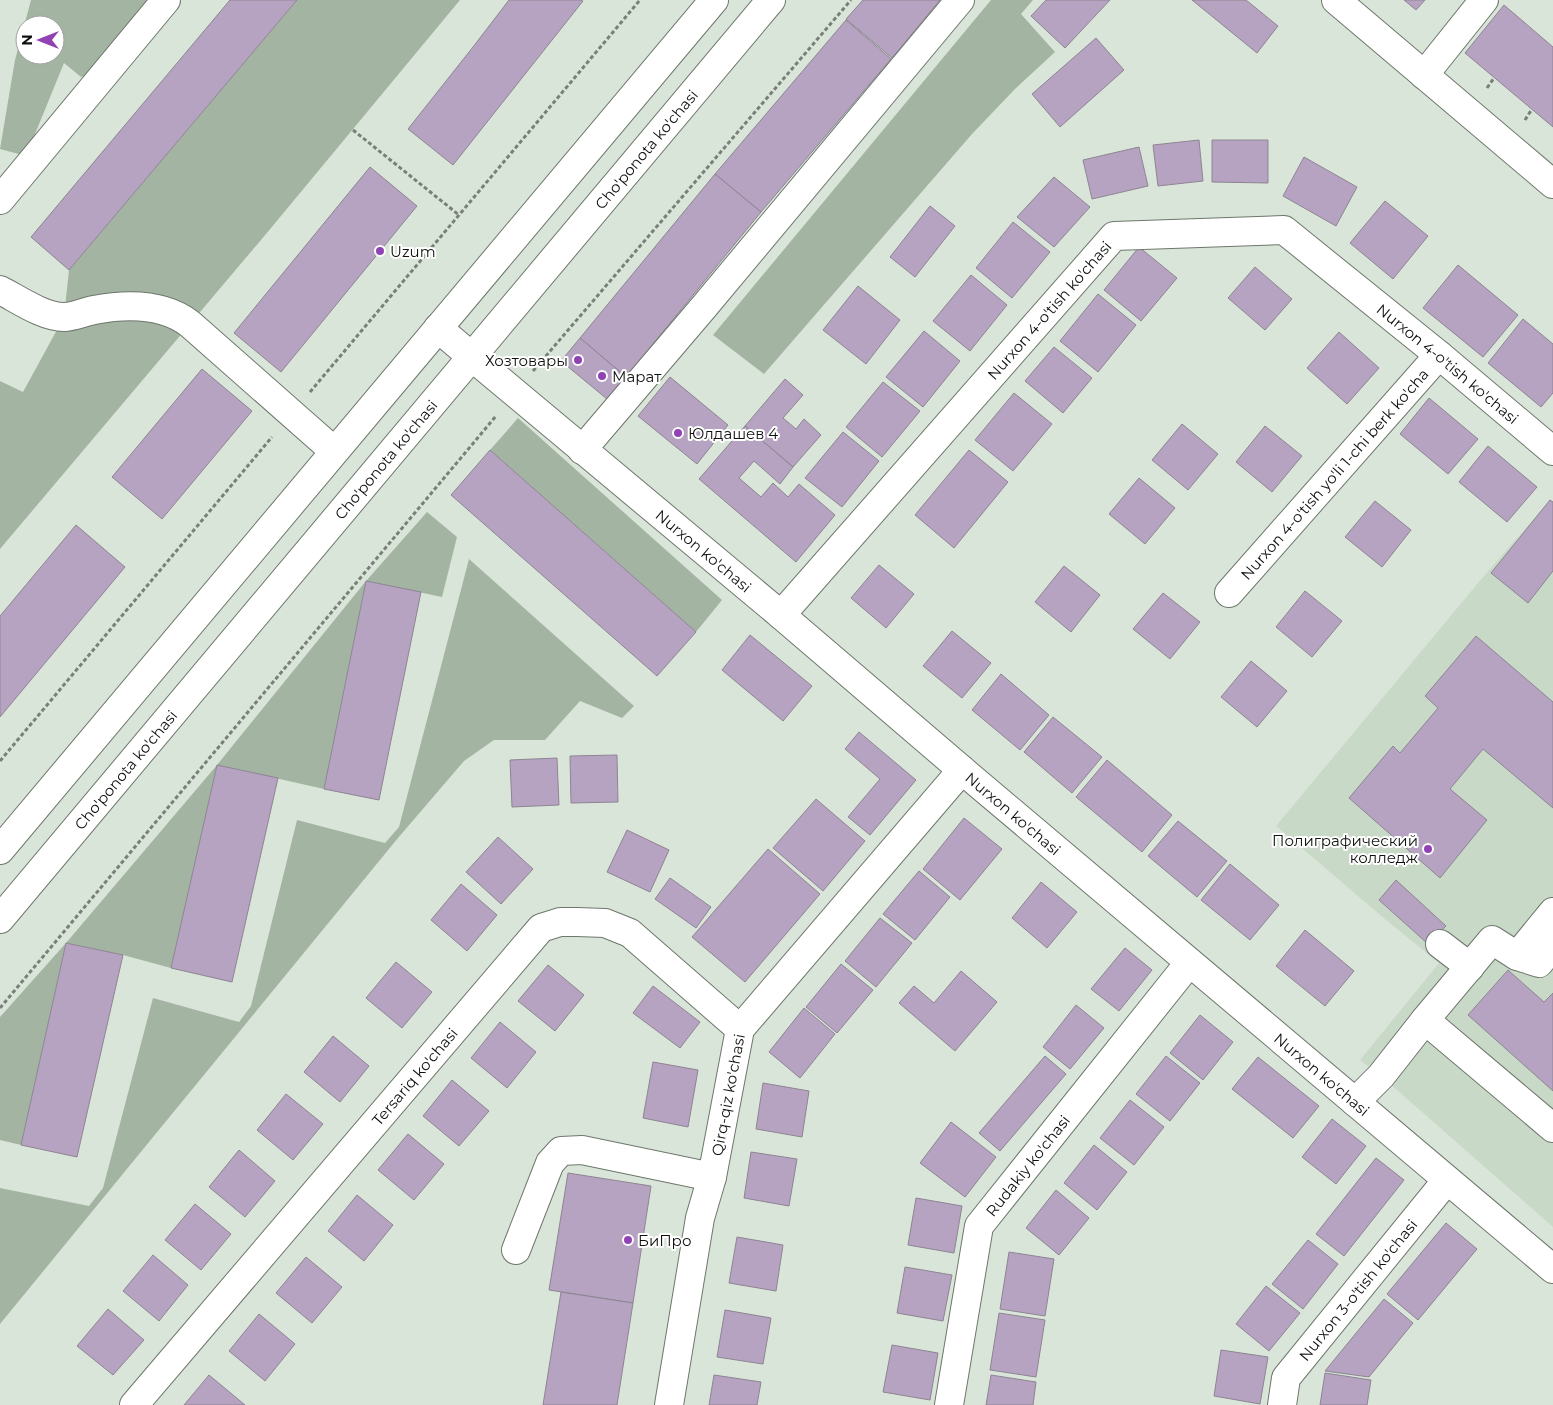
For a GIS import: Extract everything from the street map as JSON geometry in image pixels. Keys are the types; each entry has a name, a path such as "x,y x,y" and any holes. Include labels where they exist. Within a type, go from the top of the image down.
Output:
{"street":[{"path":"0,200 166,0"},
{"path":"0,850 714,0"},
{"name":"Cho'ponota ko'chasi","path":"0,919 771,0"},
{"path":"582,450 960,0"},
{"path":"1336,0 1553,184"},
{"path":"1424,74 1484,0"},
{"name":"Nurxon 4-o'tish ko'chasi","path":"781,615 1114,236 1284,230 1439,355 1553,452"},
{"path":"0,290 40,310 64,317 108,308 125,307 147,307 174,314 190,324 334,451"},
{"name":"Nurxon ko'chasi","path":"438,328 781,615 1189,963 1553,1269"},
{"name":"Nurxon 4-o'tish yo'li 1-chi berk ko'cha","path":"1229,593 1439,355"},
{"name":"Qirq-qiz ko'chasi","path":"668,1405 700,1218 712,1177 740,1030 962,770"},
{"path":"1517,956 1553,912"},
{"name":"Tersariq ko'chasi","path":"134,1405 541,928 560,922 605,923 630,933 740,1030"},
{"path":"1355,1102 1381,1076 1492,940 1517,956 1539,963 1553,946"},
{"path":"1440,944 1470,967"},
{"name":"Rudakiy ko'chasi","path":"949,1405 979,1226 1189,963"},
{"path":"1425,1020 1553,1128"},
{"path":"516,1250 550,1163 562,1151 582,1150 712,1177"},
{"name":"Nurxon 3-o'tish ko'chasi","path":"1282,1405 1286,1378 1447,1180"}],"path":[{"path":"0,761 640,0"},
{"path":"0,1008 514,393 851,0"},
{"path":"353,130 459,215"}],"shaded area":[{"path":"31,0 150,0 94,72 81,77 65,64 65,15 27,15"},
{"path":"297,0 460,0 271,228 0,549 0,381 23,392 64,317 69,270"},
{"path":"991,0 1033,0 1021,14 1055,52 1015,89 972,134 764,374 713,335"},
{"path":"15,60 15,65 63,65 26,156 0,149"},
{"path":"518,418 722,600 696,632 490,450"},
{"name":"Полиграфический колледж","path":"1550,500 1553,502 1553,1227 1381,1076 1360,1060 1439,963 1276,826 1478,583"},
{"path":"427,512 457,537 442,597 366,581"},
{"path":"469,559 634,706 622,718 580,701 545,740 494,740 464,761 398,838 0,1324 0,1188 89,1206 103,1188 153,998 239,1022 251,1006 297,820 385,843 399,827"},
{"path":"366,581 324,789 217,765"},
{"path":"217,765 171,968 123,955 66,943"},
{"path":"66,943 21,1145 0,1140 0,1017"}],"building":[{"path":"230,0 297,0 69,270 31,237"},
{"path":"509,0 583,1 453,165 408,129"},
{"path":"863,0 940,0 892,58 846,19"},
{"path":"1046,0 1110,0 1065,48 1031,16"},
{"path":"1192,0 1246,0 1278,26 1257,53"},
{"path":"1404,0 1425,0 1416,10"},
{"path":"1504,5 1553,47 1553,127 1465,53"},
{"path":"846,20 891,59 761,212 715,174"},
{"path":"1096,38 1124,70 1060,127 1032,94"},
{"path":"1199,140 1203,181 1158,186 1153,145"},
{"path":"1212,140 1268,140 1268,183 1212,182"},
{"path":"1139,147 1148,186 1092,199 1083,160"},
{"path":"1304,157 1357,187 1336,226 1283,196"},
{"path":"370,167 417,206 281,372 234,333"},
{"path":"715,174 761,212 626,377 580,338"},
{"path":"1054,177 1090,207 1054,247 1017,217"},
{"path":"1385,201 1428,236 1393,279 1350,243"},
{"path":"930,206 955,226 915,277 890,257"},
{"path":"1013,222 1050,252 1012,298 976,268"},
{"path":"1139,247 1177,278 1141,321 1104,290"},
{"path":"1458,265 1518,315 1483,357 1423,308"},
{"path":"1255,267 1292,299 1265,330 1228,298"},
{"path":"971,275 1007,305 970,351 933,321"},
{"path":"858,286 900,320 866,364 823,330"},
{"path":"1098,294 1136,325 1098,372 1060,341"},
{"path":"1523,319 1553,344 1553,393 1541,407 1488,363"},
{"path":"924,331 960,361 923,407 886,377"},
{"path":"1339,332 1379,368 1347,404 1307,368"},
{"path":"580,338 626,377 607,399 561,361"},
{"path":"1054,347 1092,378 1063,413 1025,381"},
{"path":"202,369 252,411 162,519 112,477"},
{"path":"670,377 728,425 697,464 638,416"},
{"path":"785,379 803,395 783,418 796,429 804,419 821,435 793,467 745,426"},
{"path":"883,382 920,411 882,457 846,427"},
{"path":"1014,393 1052,424 1013,471 975,440"},
{"path":"1429,398 1478,439 1448,474 1400,434"},
{"path":"1182,424 1218,454 1188,490 1152,460"},
{"path":"745,426 793,467 780,484 754,461 739,478 761,497 773,483 788,497 799,484 835,515 796,562 699,479"},
{"path":"1265,426 1302,456 1272,492 1236,462"},
{"path":"843,432 879,461 842,507 805,478"},
{"path":"1488,446 1537,487 1507,522 1459,482"},
{"path":"490,450 696,632 657,676 451,495"},
{"path":"969,450 1008,482 954,548 915,515"},
{"path":"1139,478 1175,508 1145,544 1109,514"},
{"path":"1550,500 1553,502 1553,571 1528,603 1491,573"},
{"path":"1375,501 1411,530 1382,567 1345,537"},
{"path":"76,525 125,567 0,717 0,616"},
{"path":"879,565 914,594 886,628 851,598"},
{"path":"1064,566 1100,595 1071,632 1035,602"},
{"path":"366,581 421,592 379,800 324,789"},
{"path":"1305,591 1342,621 1312,657 1276,627"},
{"path":"1163,593 1200,622 1170,659 1133,629"},
{"path":"952,631 991,663 962,698 923,666"},
{"path":"750,635 812,686 783,721 722,670"},
{"path":"1476,636 1553,702 1553,808 1483,749 1450,789 1487,820 1440,878 1349,798 1393,746 1400,753 1438,708 1425,696"},
{"path":"1251,661 1287,691 1257,727 1221,697"},
{"path":"1001,674 1049,715 1020,750 972,710"},
{"path":"1053,717 1102,757 1072,793 1024,752"},
{"path":"859,732 916,780 870,835 848,817 880,779 845,749"},
{"path":"617,755 618,802 571,803 570,756"},
{"path":"557,758 559,805 512,807 510,760"},
{"path":"1107,760 1172,815 1142,852 1076,797"},
{"path":"217,765 278,778 232,982 171,968"},
{"path":"816,799 865,841 823,891 773,848"},
{"path":"964,818 1002,849 960,900 923,869"},
{"path":"1178,821 1227,861 1197,897 1148,856"},
{"path":"627,830 669,850 650,892 607,872"},
{"path":"498,837 533,869 501,904 466,872"},
{"path":"768,849 820,894 745,982 692,937"},
{"path":"1230,864 1279,905 1250,940 1201,900"},
{"path":"919,871 950,897 915,940 883,914"},
{"path":"670,878 711,907 696,928 655,899"},
{"path":"1396,880 1446,926 1428,944 1379,900"},
{"path":"1041,882 1077,912 1047,948 1012,918"},
{"path":"461,884 497,915 467,951 431,920"},
{"path":"880,918 912,943 876,987 845,961"},
{"path":"1305,930 1354,971 1325,1006 1276,966"},
{"path":"66,943 123,955 77,1157 21,1145"},
{"path":"1125,948 1152,970 1119,1011 1091,989"},
{"path":"396,962 432,992 402,1028 366,998"},
{"path":"841,964 873,990 837,1033 806,1007"},
{"path":"548,965 584,995 555,1031 518,1001"},
{"path":"1508,970 1544,1002 1553,993 1553,1091 1468,1015"},
{"path":"961,971 997,1002 955,1051 899,1003 914,986 934,1003"},
{"path":"653,986 700,1022 680,1048 633,1013"},
{"path":"1076,1005 1104,1028 1070,1069 1043,1047"},
{"path":"804,1008 835,1034 800,1078 769,1052"},
{"path":"1200,1015 1233,1042 1203,1080 1170,1053"},
{"path":"500,1022 536,1052 507,1088 471,1058"},
{"path":"333,1036 369,1066 340,1102 304,1072"},
{"path":"1045,1056 1066,1074 1000,1151 979,1133"},
{"path":"1166,1056 1200,1083 1170,1121 1136,1094"},
{"path":"1258,1057 1319,1106 1293,1138 1232,1089"},
{"path":"653,1062 698,1070 688,1127 643,1118"},
{"path":"452,1080 489,1111 459,1146 423,1116"},
{"path":"763,1083 809,1091 802,1137 756,1129"},
{"path":"286,1094 323,1124 293,1160 257,1130"},
{"path":"1130,1100 1164,1127 1134,1165 1100,1138"},
{"path":"1332,1119 1366,1146 1336,1184 1302,1157"},
{"path":"951,1122 996,1157 965,1197 920,1163"},
{"path":"408,1134 444,1164 414,1200 378,1170"},
{"path":"1094,1145 1127,1172 1097,1210 1064,1183"},
{"path":"239,1150 275,1181 245,1217 209,1187"},
{"path":"751,1152 797,1159 789,1206 744,1198"},
{"path":"1376,1158 1404,1180 1344,1256 1316,1234"},
{"path":"568,1173 651,1186 633,1303 549,1290"},
{"path":"1056,1190 1089,1218 1059,1255 1026,1228"},
{"path":"357,1195 393,1225 364,1261 328,1231"},
{"path":"916,1198 962,1206 954,1253 908,1245"},
{"path":"195,1204 231,1234 201,1270 165,1240"},
{"path":"1446,1223 1477,1249 1418,1320 1387,1294"},
{"path":"737,1237 783,1245 776,1291 729,1283"},
{"path":"1308,1240 1338,1264 1303,1309 1272,1284"},
{"path":"1009,1252 1054,1259 1045,1316 1000,1309"},
{"path":"153,1255 188,1285 159,1321 123,1291"},
{"path":"306,1257 342,1287 312,1323 276,1293"},
{"path":"905,1267 952,1275 943,1321 897,1313"},
{"path":"1266,1286 1300,1313 1269,1351 1236,1324"},
{"path":"561,1292 633,1303 617,1405 543,1405"},
{"path":"1384,1299 1413,1323 1369,1377 1325,1371"},
{"path":"108,1309 144,1340 113,1375 77,1346"},
{"path":"725,1310 771,1318 763,1364 717,1357"},
{"path":"999,1313 1045,1320 1036,1377 990,1370"},
{"path":"259,1314 295,1344 265,1381 229,1351"},
{"path":"892,1345 938,1353 930,1400 883,1392"},
{"path":"1221,1350 1268,1357 1260,1404 1214,1396"},
{"path":"1325,1373 1371,1380 1367,1405 1320,1405"},
{"path":"209,1375 245,1405 184,1405"},
{"path":"714,1375 761,1382 757,1405 709,1405"},
{"path":"991,1375 1036,1382 1033,1405 986,1405"}],"place":[{"name":"Uzum","path":"380,251"},
{"name":"Хозтовары","path":"578,360"},
{"name":"Марат","path":"602,376"},
{"name":"Юлдашев 4","path":"678,433"},
{"name":"Полиграфический колледж","path":"1428,849"},
{"name":"БиПро","path":"628,1240"}]}
